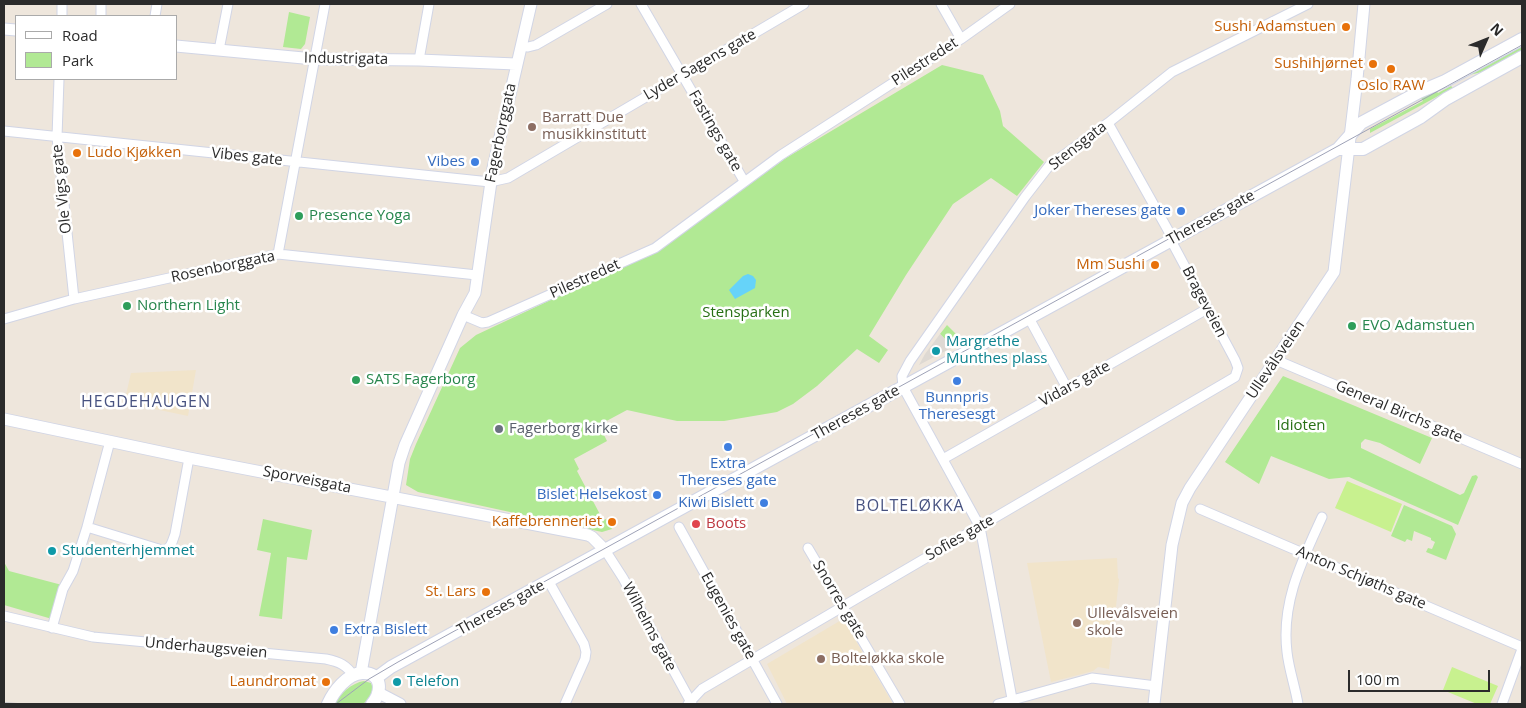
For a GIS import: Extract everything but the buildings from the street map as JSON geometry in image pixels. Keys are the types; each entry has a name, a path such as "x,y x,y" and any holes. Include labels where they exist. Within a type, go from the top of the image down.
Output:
{"main road":[{"name":"Thereses gate","path":"1343,149 1350,134 1369,118 1445,81 1522,39"},
{"name":"Thereses gate","path":"376,678 392,667 1171,240 1343,149 1363,149 1421,118 1446,99 1522,57"},
{"path":"328,704 335,691 358,674 366,673 376,678 380,686 376,699"}],"street":[{"path":"219,50 228,4"},
{"path":"278,254 325,4"},
{"path":"419,60 429,4"},
{"name":"Fagerborggata","path":"464,315 475,293 490,182 531,4"},
{"path":"521,46 536,45 607,4"},
{"name":"Fastings gate","path":"641,4 744,181"},
{"name":"Lyder Sagens gate","path":"490,182 508,178 804,4"},
{"path":"941,4 961,39"},
{"name":"Pilestredet","path":"464,315 482,322 488,322 646,253 781,155 961,39 1010,4"},
{"name":"Stensgata","path":"903,387 902,376 910,361 1025,197 1049,166 1179,68 1308,4"},
{"path":"1350,134 1364,4"},
{"name":"Industrigata","path":"178,46 314,59 419,60 516,64"},
{"name":"Ole Vigs gate","path":"59,80 57,137 74,299"},
{"name":"Brageveien","path":"1108,123 1169,232 1171,240 1235,360 1238,368 1235,377"},
{"name":"Vibes gate","path":"4,131 490,182"},
{"name":"Ullevålsveien","path":"1154,704 1172,545 1182,503 1194,482 1334,272 1343,149"},
{"name":"Rosenborggata","path":"4,319 74,299 278,254 477,274"},
{"name":"Vidars gate","path":"943,459 1207,309"},
{"path":"358,674 399,463 464,315"},
{"path":"1029,318 1067,388"},
{"name":"General Birchs gate","path":"1276,360 1522,464"},
{"name":"Sofies gate","path":"690,703 702,690 752,660 1235,377"},
{"path":"903,387 980,527 1013,702"},
{"name":"Sporveisgata","path":"4,419 189,458 588,535 605,550"},
{"path":"52,628 63,589 73,571 87,527 110,441"},
{"path":"87,527 166,550 171,546 175,534 189,458"},
{"name":"Anton Schjøths gate","path":"1200,509 1522,648"},
{"path":"1298,704 1286,650 1286,619 1290,592 1322,517"},
{"name":"Eugenies gate","path":"679,528 777,704"},
{"name":"Snorres gate","path":"808,548 844,606 900,704"},
{"name":"Wilhelms gate","path":"605,550 624,578 690,703"},
{"path":"549,582 584,644 586,652 585,659 565,704"},
{"name":"Underhaugsveien","path":"4,616 93,637 326,659 345,664 358,674"},
{"path":"1502,704 1522,648"},
{"path":"998,704 1013,702 1092,678 1156,686"},
{"path":"376,699 400,704"}],"shaded area":[{"name":"Margrethe Munthes plass","path":"940,334 953,347 919,365 925,354"},
{"path":"196,370 188,416 131,404 131,400 125,399 131,373"},
{"name":"Ullevålsveien skole","path":"1117,558 1119,579 1109,669 1098,667 1093,671 1051,682 1027,563"},
{"name":"Bolteløkka skole","path":"843,619 893,704 787,704 767,664"}],"green space":[{"path":"289,12 310,17 305,44 301,49 283,47"},
{"path":"1522,42 1522,54 1484,75 1482,72 1469,75 1463,79 1461,77"},
{"name":"Stensparken","path":"942,65 983,75 1000,111 1003,126 1044,162 1017,196 991,178 953,204 906,275 869,336 888,350 879,363 857,349 817,386 793,404 777,412 724,421 677,421 627,410 599,425 607,441 574,459 579,469 577,471 603,520 606,519 612,529 602,532 418,492 406,485 410,459 460,348 476,335 623,266 652,255 786,158"},
{"path":"1451,86 1453,88 1370,133 1370,129 1423,101 1421,98 1435,89 1438,93"},
{"path":"947,325 963,341 953,347 940,334"},
{"name":"Idioten","path":"1283,376 1432,438 1420,464 1380,443 1365,439 1361,443 1361,448 1460,495 1464,493 1472,476 1476,475 1478,477 1458,525 1349,477 1329,479 1271,456 1259,484 1225,462"},
{"path":"1347,481 1402,504 1391,532 1335,508"},
{"path":"1404,505 1452,526 1456,534 1446,560 1426,552 1428,548 1432,549 1435,542 1431,538 1414,531 1412,541 1407,539 1405,542 1391,536"},
{"path":"263,519 312,530 307,560 287,557 282,619 259,616 271,553 257,550"},
{"path":"4,562 9,571 62,585 52,619 4,605"},
{"path":"1452,667 1498,686 1490,704 1477,704 1443,690"},
{"path":"364,681 371,683 372,692 363,704 335,704 347,689"}],"water":[{"path":"748,274 756,280 755,288 735,299 729,290 743,276"}],"tram line":[{"path":"336,704 369,679 398,662 1522,45"},
{"path":"4,703 31,704"}],"place":[{"name":"Sushi Adamstuen","path":"1346,27"},
{"name":"Sushihjørnet","path":"1373,64"},
{"name":"Oslo RAW","path":"1391,69"},
{"name":"Barratt Due musikkinstitutt","path":"532,127"},
{"name":"Ludo Kjøkken","path":"77,153"},
{"name":"Vibes","path":"475,162"},
{"name":"Joker Thereses gate","path":"1181,211"},
{"name":"Presence Yoga","path":"299,216"},
{"name":"Mm Sushi","path":"1155,265"},
{"name":"Northern Light","path":"127,306"},
{"name":"EVO Adamstuen","path":"1352,326"},
{"name":"Margrethe Munthes plass","path":"936,351"},
{"name":"SATS Fagerborg","path":"356,380"},
{"name":"Bunnpris Theresesgt","path":"957,381"},
{"name":"Fagerborg kirke","path":"499,429"},
{"name":"Extra Thereses gate","path":"728,447"},
{"name":"Bislet Helsekost","path":"657,495"},
{"name":"Kiwi Bislett","path":"764,503"},
{"name":"Kaffebrenneriet","path":"612,522"},
{"name":"Boots","path":"696,524"},
{"name":"Studenterhjemmet","path":"52,551"},
{"name":"St. Lars","path":"486,592"},
{"name":"Ullevålsveien skole","path":"1077,623"},
{"name":"Extra Bislett","path":"334,630"},
{"name":"Bolteløkka skole","path":"821,659"},
{"name":"Laundromat","path":"326,682"},
{"name":"Telefon","path":"397,682"}],"district":[{"name":"HEGDEHAUGEN","path":"146,402"},
{"name":"BOLTELØKKA","path":"910,506"}]}
